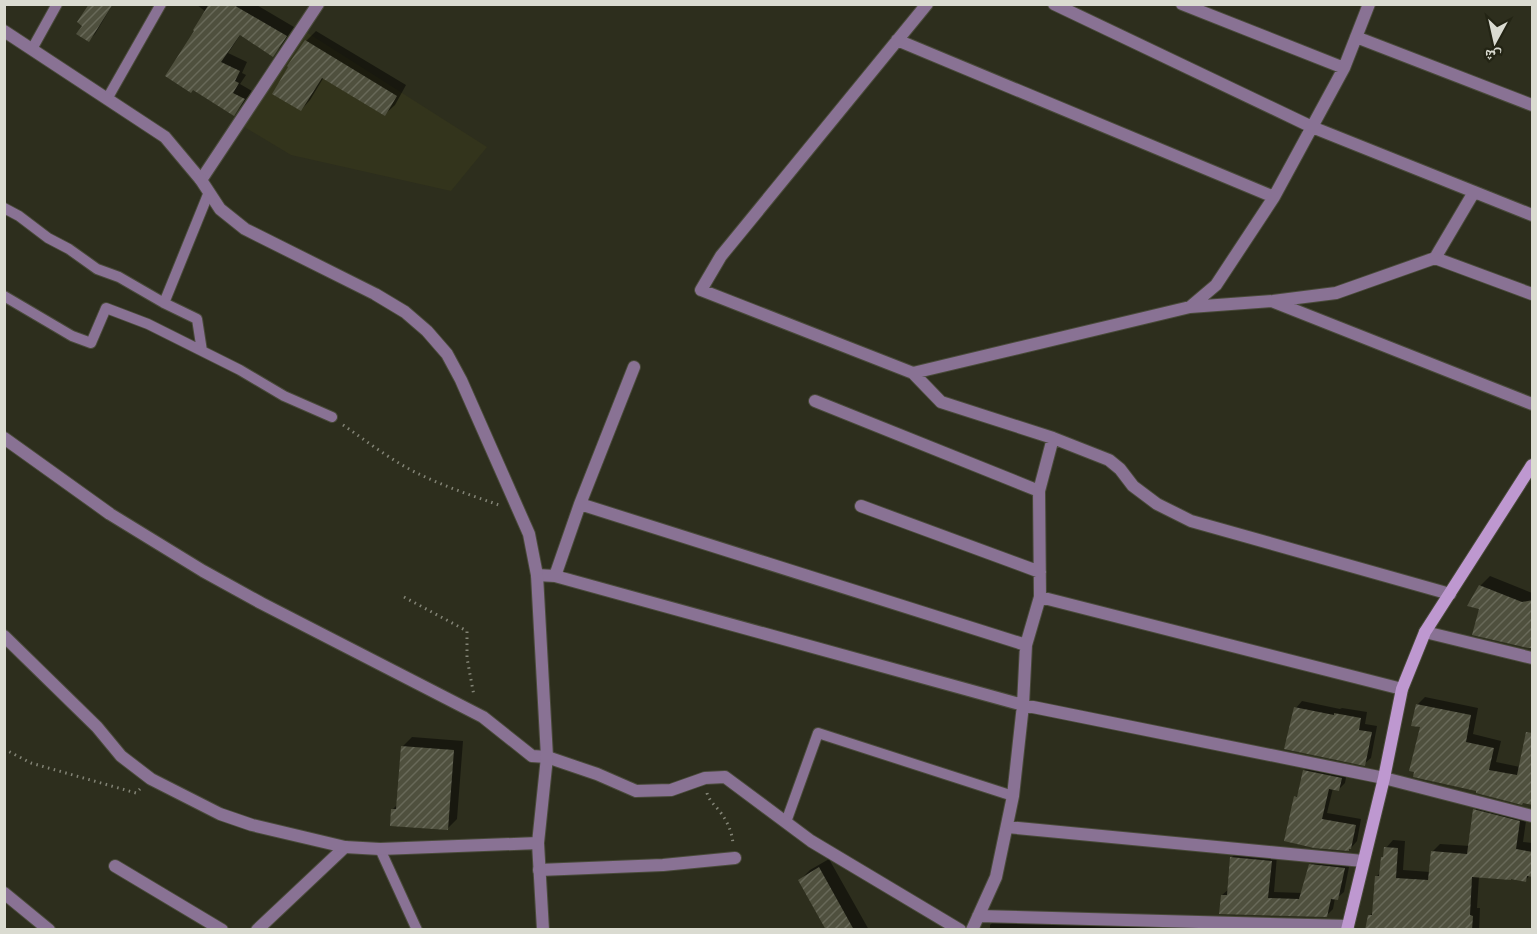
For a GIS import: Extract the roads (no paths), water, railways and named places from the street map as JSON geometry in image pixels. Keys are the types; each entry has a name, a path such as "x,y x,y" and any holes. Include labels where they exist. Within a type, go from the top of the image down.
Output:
{"main road":[{"path":"1348,928 1384,778 1402,689 1425,632 1533,465"}],"street":[{"path":"201,180 318,4"},
{"path":"927,4 721,256 701,290 913,373 941,402 1053,438 1108,460 1120,469 1133,486 1157,504 1191,521 1450,594"},
{"path":"1054,4 1312,127 1533,215"},
{"path":"1182,4 1344,68"},
{"path":"1190,307 1216,285 1274,197 1344,68 1369,4"},
{"path":"4,31 165,137 201,180 220,209 245,229 375,294 405,312 427,331 447,354 521,513 529,534 537,575 547,757 538,843 543,930"},
{"path":"1356,37 1533,105"},
{"path":"897,40 1274,197"},
{"path":"1435,258 1474,192"},
{"path":"913,373 1190,307 1273,302 1336,292 1435,258 1533,294"},
{"path":"1273,302 1533,404"},
{"path":"555,576 580,504 634,368"},
{"path":"815,401 1039,491"},
{"path":"4,438 110,514 203,571 483,717 532,756 547,757 597,774 636,791 671,790 705,778 725,777 811,841 960,930"},
{"path":"972,930 996,877 1013,796 1023,705 1026,645 1040,597 1039,491 1053,438"},
{"path":"580,504 1026,645"},
{"path":"861,506 1040,572"},
{"path":"537,575 555,576 1023,705 1384,778 1533,816"},
{"path":"1040,597 1402,689"},
{"path":"1425,632 1533,658"},
{"path":"4,636 97,727 121,756 151,779 220,814 252,825 345,847 380,849 538,843"},
{"path":"1007,827 1363,861"},
{"path":"257,930 345,847"},
{"path":"539,870 663,865 735,858"},
{"path":"116,866 222,930"},
{"path":"4,893 49,930"},
{"path":"978,916 1348,928"}],"lane":[{"path":"32,49 57,4"},
{"path":"107,99 160,4"},
{"path":"164,303 209,192"},
{"path":"4,208 98,269 119,277 197,319 202,351"},
{"path":"4,296 72,336 91,343 106,308 148,324 240,370 284,396 332,417"},
{"path":"786,822 818,733 1013,796"},
{"path":"380,849 417,930"}]}
